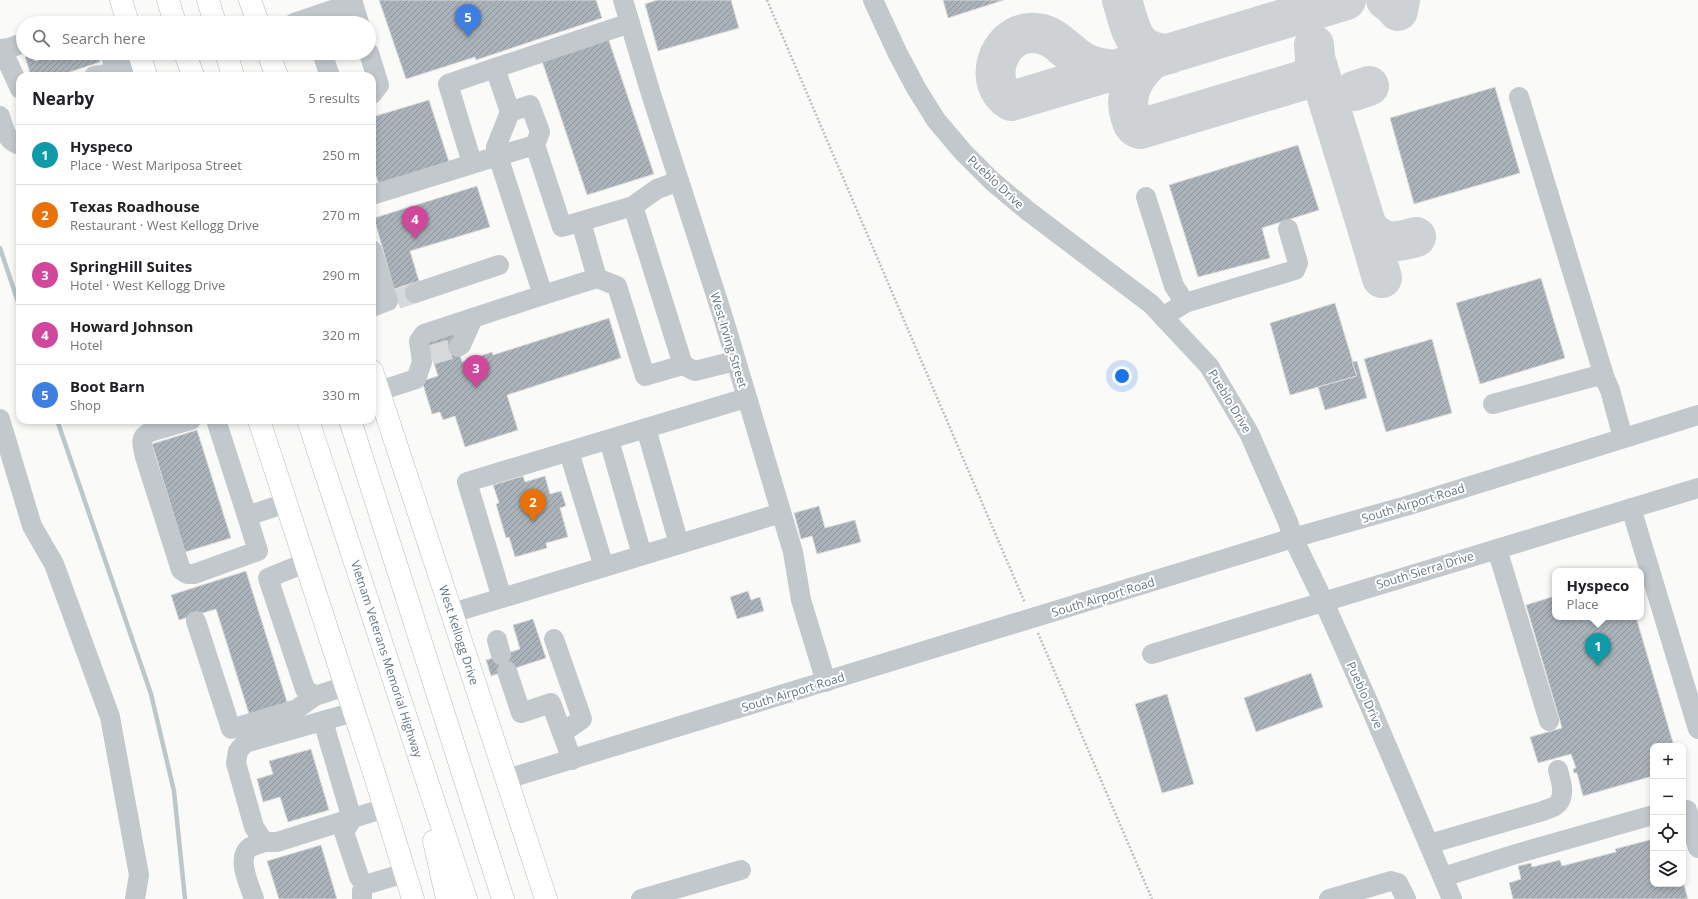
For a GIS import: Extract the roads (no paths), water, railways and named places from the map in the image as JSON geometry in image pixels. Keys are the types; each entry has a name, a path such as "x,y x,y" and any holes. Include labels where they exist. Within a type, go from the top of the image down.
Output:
{"main road":[{"path":"168,0 173,16"},
{"path":"188,60 192,72"},
{"path":"228,60 232,72"},
{"path":"271,60 275,72"},
{"name":"West Kellogg Drive","path":"376,382 546,899"},
{"path":"260,424 346,686 413,899"},
{"name":"Vietnam Veterans Memorial Highway","path":"309,424 466,899"},
{"path":"351,424 503,899"},
{"path":"403,707 447,899"}],"street":[{"name":"West Irving Street","path":"623,0 793,552 801,600 826,682"},
{"name":"Pueblo Drive","path":"873,0 896,52 916,88 936,120 963,152 992,181 1028,211 1151,304 1209,366 1249,433 1288,522 1293,538 1324,602 1452,899"},
{"path":"306,16 352,2 357,16"},
{"path":"470,164 448,84 630,23"},
{"path":"16,46 1,49 16,81"},
{"path":"112,60 116,72"},
{"path":"324,60 329,72"},
{"path":"371,60 375,72"},
{"path":"119,72 143,66"},
{"path":"495,68 510,112 496,147 542,295"},
{"path":"376,75 379,85 376,89"},
{"path":"1519,97 1605,380 1610,390 1623,438"},
{"path":"510,112 530,105 540,132 535,145 562,227 633,206 657,189 679,181"},
{"path":"0,116 6,136 16,144"},
{"path":"376,194 535,145"},
{"path":"1146,197 1174,286 1185,303"},
{"path":"633,206 682,365"},
{"path":"581,222 597,278"},
{"path":"1163,317 1185,303 1295,270 1298,263 1288,229"},
{"path":"376,260 393,300 499,265"},
{"path":"379,391 416,379 422,362 426,357 419,341 424,334 597,278 617,286 645,376 682,365 695,371 735,361"},
{"path":"458,347 461,345 473,318"},
{"path":"1493,404 1596,376 1605,380"},
{"path":"502,598 467,482 746,398"},
{"name":"South Airport Road","path":"507,779 1293,538 1406,506 1698,415"},
{"path":"0,418 32,526 54,564 110,717 139,875 135,899"},
{"path":"178,424 150,432 144,435 142,439 145,457 181,570 187,574 194,574 258,551"},
{"path":"217,424 258,551 305,688 315,696"},
{"path":"646,428 679,544"},
{"path":"609,440 642,556"},
{"path":"568,452 604,567"},
{"name":"South Sierra Drive","path":"1152,654 1698,488"},
{"path":"247,516 286,503"},
{"path":"1630,508 1698,729"},
{"path":"452,612 781,513"},
{"path":"1497,549 1549,721"},
{"path":"268,578 305,563"},
{"path":"196,621 231,729 297,709 315,696 346,686"},
{"path":"554,639 582,719 562,733"},
{"path":"502,655 521,713 551,703 572,760"},
{"path":"264,842 254,826 236,763 238,751 245,743 354,712"},
{"path":"323,721 352,818 344,832 364,892 405,873"},
{"path":"1428,844 1556,806 1562,796 1562,782 1558,770"},
{"path":"254,899 244,866 244,855 250,848 264,842 277,842 385,808"},
{"path":"1689,809 1698,848"},
{"path":"1443,877 1516,854 1650,816"},
{"path":"641,899 741,870"},
{"path":"1329,899 1391,881 1398,883 1403,890 1406,899"}],"waterway":[{"path":"0,248 16,296"},
{"path":"58,424 151,694 174,791 185,899"}],"tunnel":[{"path":"397,299 415,293"},
{"path":"431,355 458,347"}],"place":[{"name":"Boot Barn","path":"468,37"},
{"name":"Howard Johnson","path":"415,239"},
{"name":"SpringHill Suites","path":"476,388"},
{"name":"Texas Roadhouse","path":"533,522"},
{"name":"Hyspeco","path":"1598,666"}]}
